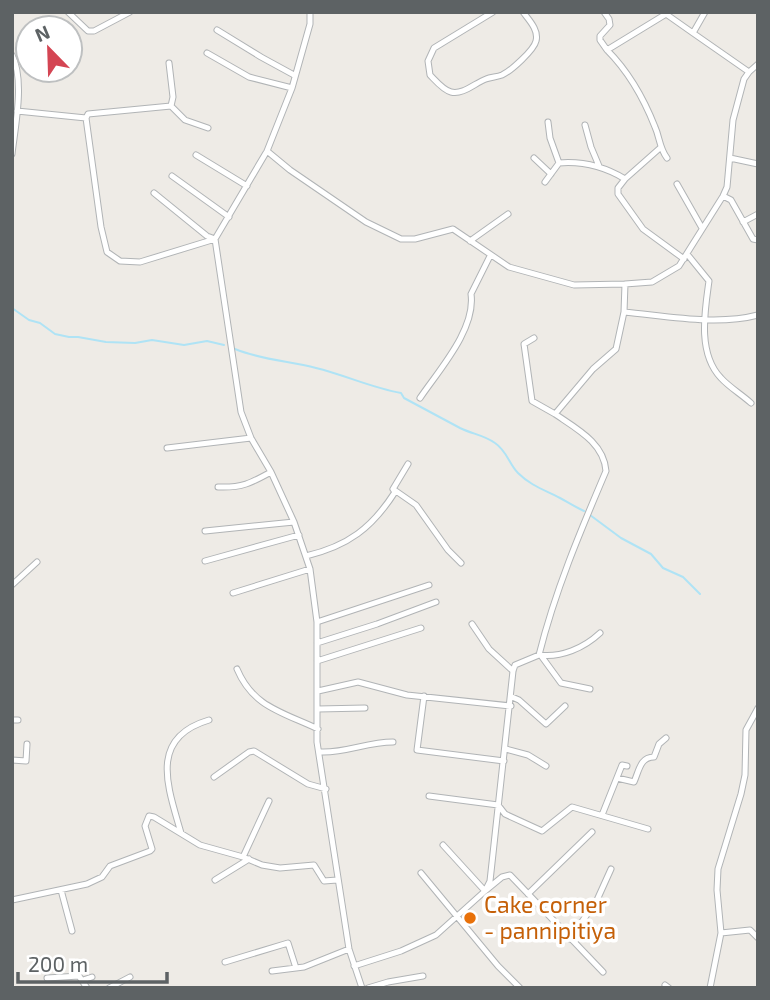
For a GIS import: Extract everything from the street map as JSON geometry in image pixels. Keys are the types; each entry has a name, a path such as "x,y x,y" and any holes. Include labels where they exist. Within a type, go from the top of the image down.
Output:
{"street":[{"path":"68,12 88,31 94,31 130,12"},
{"path":"171,106 88,114 86,118 101,228 107,252 120,261 139,262 215,239 267,151 292,88 310,24 310,12"},
{"path":"491,12 434,48 428,61 430,75 445,89 452,92 464,91 487,79 502,75 520,61 536,44 537,36 535,28 523,12"},
{"path":"604,12 610,25 600,36 600,40 621,64 635,87 656,129 660,148 667,158"},
{"path":"693,33 705,12"},
{"path":"607,50 666,14 749,72"},
{"path":"217,30 294,75"},
{"path":"207,53 249,77 292,88"},
{"path":"12,55 16,62 18,81 12,154"},
{"path":"169,63 173,97 171,106"},
{"path":"267,151 366,222 401,239 415,239 453,229 509,267 574,285 652,282 679,266 723,196 727,187 733,120 744,79 758,64"},
{"path":"171,106 185,120 208,128"},
{"path":"17,111 86,118"},
{"path":"548,122 550,138 559,163"},
{"path":"585,125 599,166"},
{"path":"660,148 625,179 618,188 618,194 643,229 686,256 709,281 704,340 720,377 751,402"},
{"path":"196,155 247,186"},
{"path":"534,158 551,174"},
{"path":"730,158 758,164"},
{"path":"545,182 559,163 570,162 599,166 625,179"},
{"path":"172,176 229,217"},
{"path":"677,184 702,228"},
{"path":"154,192 207,236 215,239"},
{"path":"723,196 731,200 753,239 758,240"},
{"path":"470,241 509,214"},
{"path":"743,222 758,214"},
{"path":"215,239 241,412 251,438 271,472 294,522 310,569 317,622 317,742 321,752 337,880 349,949 361,986 353,988"},
{"path":"420,398 463,334 472,300 471,294 490,256"},
{"path":"555,414 593,369 615,349 624,312 625,284"},
{"path":"624,312 704,319 746,318 758,315"},
{"path":"534,338 524,344 532,401 585,435 605,456 606,471 564,570 549,615 540,656 561,683 590,689"},
{"path":"167,448 251,438"},
{"path":"306,556 328,551 367,528 395,492 393,489 408,464"},
{"path":"218,487 236,488 247,485 271,472"},
{"path":"393,489 416,505 461,562"},
{"path":"205,531 294,522"},
{"path":"205,561 299,535"},
{"path":"12,585 37,562"},
{"path":"233,593 310,569"},
{"path":"317,622 429,585"},
{"path":"317,643 436,602"},
{"path":"472,624 489,649 513,671"},
{"path":"317,661 421,628"},
{"path":"485,891 493,872 498,805 515,666 540,656 586,646 600,633"},
{"path":"237,669 244,687 257,701 318,729"},
{"path":"318,691 358,682 407,695 511,706"},
{"path":"424,696 417,750 504,761"},
{"path":"512,696 547,724 565,706"},
{"path":"318,709 365,708"},
{"path":"710,988 721,933 718,869 741,794 746,730 758,708"},
{"path":"181,833 167,785 166,757 174,741 191,725 209,720"},
{"path":"617,778 634,782 643,760 654,757 659,744 666,738"},
{"path":"321,752 339,752 359,745 393,742"},
{"path":"12,760 26,761 27,744"},
{"path":"506,749 528,755 546,766"},
{"path":"214,777 254,751 308,784 326,789"},
{"path":"602,815 622,765 627,766"},
{"path":"429,796 498,805 505,814 542,831 572,807 648,829"},
{"path":"215,880 246,858 269,801"},
{"path":"12,900 87,884 102,877 110,866 150,852 152,849 145,826 149,816 200,845 262,865 280,868 314,865 324,881 337,880"},
{"path":"528,894 592,832"},
{"path":"443,845 485,891"},
{"path":"570,939 604,889 611,869"},
{"path":"421,873 498,966 520,988"},
{"path":"354,966 401,951 436,935 502,877 510,875 603,972"},
{"path":"61,890 72,932"},
{"path":"721,933 750,930 758,938"},
{"path":"225,962 288,943 296,968"},
{"path":"272,971 304,967 349,949"},
{"path":"47,978 79,976 87,988"},
{"path":"368,988 423,976"},
{"path":"83,980 92,977"},
{"path":"109,988 130,977"}],"waterway":[{"path":"12,308 55,334 69,337 106,342 135,343 152,340 184,345 207,341 224,345"},
{"path":"235,349 255,356 316,368 401,393 404,398 460,428 491,440 499,446 523,477 584,511"},
{"path":"590,515 621,538 651,554 663,568 683,577 700,594"}],"place":[{"name":"Cake corner - pannipitiya","path":"470,918"}]}
